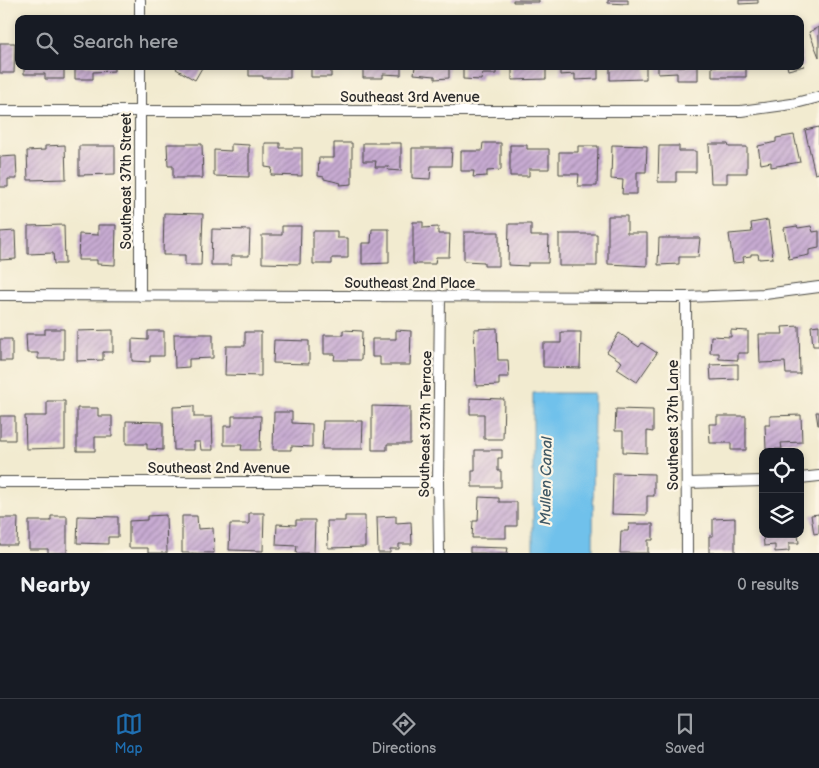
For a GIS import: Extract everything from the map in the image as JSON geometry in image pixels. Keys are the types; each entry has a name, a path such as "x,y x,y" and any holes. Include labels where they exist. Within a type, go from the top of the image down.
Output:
{"street":[{"path":"140,0 140,15"},
{"name":"Southeast 37th Street","path":"140,70 140,296"},
{"name":"Southeast 3rd Avenue","path":"0,111 741,111 792,104 819,96"},
{"name":"Southeast 2nd Place","path":"0,296 686,297 765,294 819,287"},
{"name":"Southeast 37th Terrace","path":"439,553 440,296"},
{"name":"Southeast 37th Lane","path":"686,297 687,553"},
{"path":"804,478 819,476"},
{"path":"687,483 759,481"},
{"name":"Southeast 2nd Avenue","path":"0,482 438,482"}],"water":[{"name":"Mullen Canal","path":"533,393 594,393 593,553 533,553"}],"building":[{"path":"513,0 539,0 539,2 513,2"},
{"path":"608,0 628,0 628,4 608,3"},
{"path":"739,0 758,0 758,3 739,4"},
{"path":"819,27 819,57 809,32"},
{"path":"0,43 15,43 14,73 0,73"},
{"path":"24,70 64,70 64,79 45,79 45,74 24,74"},
{"path":"75,70 114,70 93,72 93,79 75,79"},
{"path":"178,70 201,70 195,80"},
{"path":"249,70 290,70 290,78 249,76"},
{"path":"311,70 331,70 331,77 311,77"},
{"path":"363,70 401,70 401,75 383,74 383,78 363,78"},
{"path":"414,70 449,70 449,78 435,79 435,76 414,74"},
{"path":"463,70 496,70 496,74 482,74 481,80 463,79"},
{"path":"512,70 546,70 546,79 512,80"},
{"path":"560,70 598,70 598,79 575,80 575,74 560,75"},
{"path":"610,70 646,70 646,79 610,80"},
{"path":"658,70 698,70 698,80 677,80 677,73 658,74"},
{"path":"712,70 746,70 746,77 712,77"},
{"path":"819,127 819,173 815,174 805,130"},
{"path":"794,135 800,162 771,167 771,162 761,164 758,146 776,142 776,138"},
{"path":"265,143 280,143 280,148 302,148 302,176 271,175 272,168 265,167"},
{"path":"334,143 352,143 352,184 340,185 341,183 318,176 319,158 334,158"},
{"path":"363,143 401,143 401,171 388,170 389,167 375,167 376,161 363,161"},
{"path":"483,143 501,143 501,170 487,171 487,176 473,177 474,171 461,171 461,151 482,151"},
{"path":"167,144 202,144 203,178 173,178 173,166 168,166"},
{"path":"231,144 249,145 249,177 214,176 214,150 231,151"},
{"path":"709,144 747,147 747,173 727,173 727,183 711,183"},
{"path":"65,145 66,179 28,180 27,151 45,150 45,146"},
{"path":"510,145 527,145 527,149 549,149 549,169 529,169 529,176 510,176"},
{"path":"612,145 647,146 646,172 637,172 637,194 622,194 623,180 611,179"},
{"path":"79,146 115,146 115,174 79,175"},
{"path":"578,146 598,146 597,186 578,186 579,174 559,174 559,152 578,152"},
{"path":"659,146 679,146 679,151 696,151 696,172 676,172 676,182 658,182"},
{"path":"412,148 452,148 451,166 431,166 430,179 412,178"},
{"path":"16,156 17,179 8,179 8,187 0,187 0,157"},
{"path":"164,213 203,214 201,265 185,265 185,255 163,255"},
{"path":"608,216 627,216 627,233 647,233 647,266 608,264"},
{"path":"768,220 773,258 759,259 758,254 751,254 751,256 743,257 744,262 733,263 729,234 752,232 751,223"},
{"path":"413,222 423,222 423,228 438,227 438,234 450,234 449,257 436,257 435,264 413,264"},
{"path":"509,224 531,224 531,236 549,236 548,263 528,263 528,266 508,265"},
{"path":"64,225 65,264 54,264 53,253 28,254 28,226"},
{"path":"98,225 116,225 115,265 97,264 97,260 78,260 79,234 98,235"},
{"path":"282,226 301,226 300,264 262,263 262,235 282,235"},
{"path":"797,226 798,228 811,226 813,232 819,231 819,248 809,250 809,255 789,259 784,228"},
{"path":"212,229 250,230 249,256 231,256 231,265 211,265"},
{"path":"372,229 389,229 389,263 362,264 362,243 371,243"},
{"path":"15,231 16,259 0,260 0,232"},
{"path":"313,231 337,231 337,238 348,238 348,258 332,258 332,264 313,264"},
{"path":"464,232 499,232 499,266 484,266 484,262 464,261"},
{"path":"559,234 597,234 597,266 559,266"},
{"path":"659,238 700,238 698,257 679,257 679,264 658,265"},
{"path":"819,325 819,346 813,346 811,326"},
{"path":"799,326 800,374 786,374 785,362 760,363 759,334 783,334 782,327"},
{"path":"497,328 498,360 508,360 509,377 499,377 499,385 476,386 474,329"},
{"path":"45,329 64,329 64,359 38,359 38,353 27,353 26,334 45,334"},
{"path":"113,330 113,352 103,352 103,360 77,361 77,331"},
{"path":"343,330 362,331 361,360 334,360 335,354 324,354 324,335 343,335"},
{"path":"396,330 411,331 410,365 380,365 380,357 372,357 372,339 396,339"},
{"path":"731,330 748,331 748,353 738,353 738,360 719,359 719,353 710,353 711,336 731,337"},
{"path":"148,331 164,331 164,356 150,356 150,362 132,361 132,339 148,340"},
{"path":"245,332 261,332 261,376 225,375 226,346 245,346"},
{"path":"561,332 581,332 580,368 543,367 543,343 561,343"},
{"path":"619,333 639,347 642,343 657,353 637,382 617,369 622,362 607,352"},
{"path":"174,334 213,334 213,358 189,359 189,367 175,368"},
{"path":"0,339 12,339 12,361 0,361"},
{"path":"274,340 309,341 309,364 273,363"},
{"path":"738,364 738,379 711,380 710,365"},
{"path":"470,398 504,399 503,439 484,439 484,414 470,414"},
{"path":"47,401 65,401 65,448 26,449 25,416 47,416"},
{"path":"194,406 194,417 212,417 213,450 201,450 200,442 194,442 194,450 174,450 173,407"},
{"path":"372,406 410,407 410,444 387,444 387,450 372,450"},
{"path":"77,408 98,408 98,416 112,416 112,437 95,437 95,451 77,451"},
{"path":"616,409 653,410 653,432 647,431 647,453 623,452 623,431 615,431"},
{"path":"274,412 292,412 292,423 312,424 312,447 291,446 291,450 273,450"},
{"path":"816,412 819,412 819,425 818,425"},
{"path":"801,415 802,442 781,443 782,448 766,448 765,425 770,425 770,416"},
{"path":"0,416 15,416 15,440 0,440"},
{"path":"232,416 261,416 260,450 241,450 242,445 224,445 224,426 232,426"},
{"path":"717,416 746,416 746,450 731,450 731,443 710,443 709,424 717,424"},
{"path":"126,421 163,422 163,450 147,449 147,444 126,444"},
{"path":"323,421 363,421 362,449 322,449"},
{"path":"475,450 502,450 502,458 498,458 498,471 501,471 501,487 472,487 472,471 475,471"},
{"path":"613,473 654,474 654,496 647,496 647,515 612,514"},
{"path":"479,497 499,498 499,502 517,502 517,526 506,526 506,538 472,538 473,521 478,521"},
{"path":"249,513 264,513 263,551 229,550 230,524 249,524"},
{"path":"819,514 819,533 814,534 811,515"},
{"path":"166,515 167,553 148,553 148,548 129,548 129,521 147,520 147,516"},
{"path":"51,516 67,516 67,553 48,553 48,549 29,549 29,521 51,521"},
{"path":"78,516 118,517 118,537 108,537 108,544 77,543"},
{"path":"182,516 197,516 198,529 213,528 214,553 182,553"},
{"path":"345,516 365,516 365,547 328,548 327,521 345,521"},
{"path":"396,516 396,523 411,522 412,544 399,544 399,549 390,549 390,553 378,553 377,517"},
{"path":"0,518 18,518 17,545 0,545"},
{"path":"735,518 735,553 709,553 709,536 713,536 713,519"},
{"path":"296,520 315,520 314,553 296,553 297,546 276,545 277,524 296,525"},
{"path":"629,524 653,524 653,540 648,540 648,553 620,553 621,531 628,531"},
{"path":"763,538 798,538 799,543 789,543 789,551 775,552 775,545 764,546"},
{"path":"470,547 508,548 507,553 470,553"}]}
